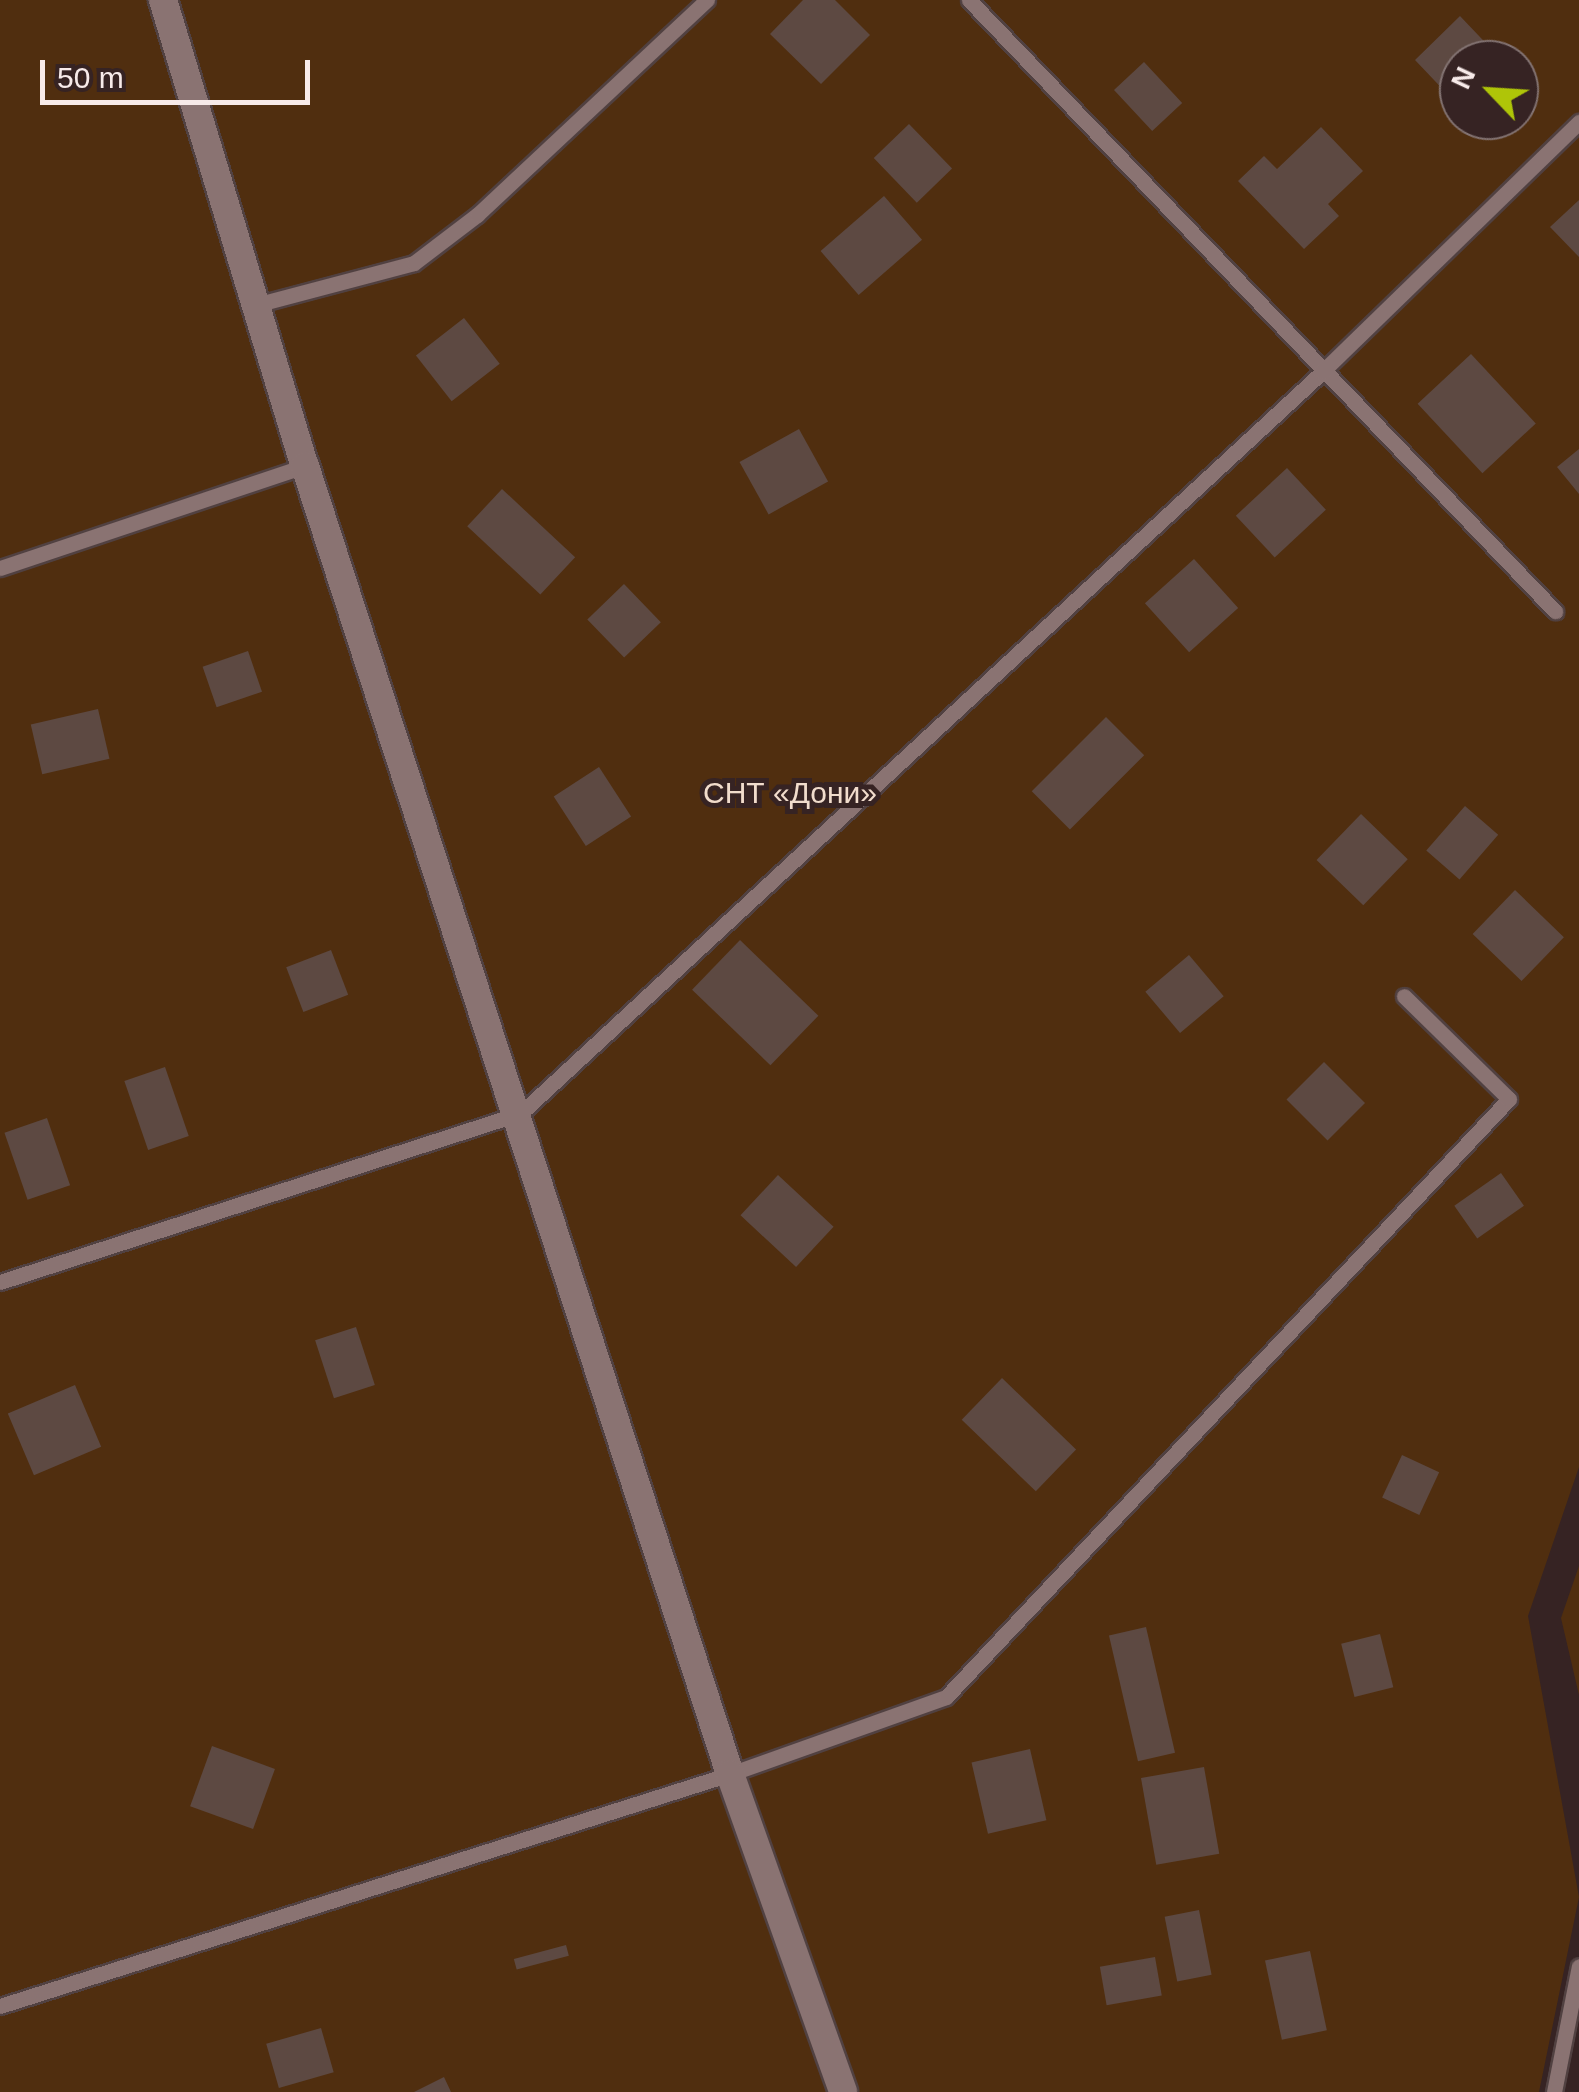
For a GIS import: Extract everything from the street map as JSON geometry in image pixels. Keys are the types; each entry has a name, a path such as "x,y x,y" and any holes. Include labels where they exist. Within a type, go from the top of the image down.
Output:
{"street":[{"path":"162,0 305,466 521,1113 730,1774 843,2092"}],"lane":[{"path":"255,305 414,263 477,215 707,0"},
{"path":"969,0 1555,611"},
{"path":"0,1282 521,1113 1322,372 1579,122"},
{"path":"0,568 305,466"},
{"path":"0,2006 730,1774 946,1697 1509,1099 1404,996"},
{"path":"1554,2092 1579,1966"}],"green space":[{"name":"СНТ «Дони»","path":"0,0 1579,0 1579,1467 1528,1616 1579,1897 1539,2092 0,2092"},
{"path":"1579,1566 1579,1695 1561,1618"}],"building":[{"path":"803,0 835,0 870,35 821,84 770,34"},
{"path":"1460,16 1483,40 1439,40 1439,85 1415,60"},
{"path":"1144,62 1182,103 1152,131 1114,90"},
{"path":"909,124 952,169 917,203 874,158"},
{"path":"1321,127 1363,171 1328,204 1339,216 1304,249 1238,181 1264,156 1277,169"},
{"path":"884,196 922,240 859,295 821,251"},
{"path":"1579,200 1579,257 1550,227"},
{"path":"464,318 500,364 452,401 416,356"},
{"path":"1471,354 1536,423 1482,473 1418,404"},
{"path":"799,429 828,481 769,514 740,462"},
{"path":"1579,449 1579,494 1557,467"},
{"path":"1287,468 1326,510 1275,557 1236,516"},
{"path":"502,489 575,557 540,594 467,526"},
{"path":"1194,559 1238,608 1189,652 1145,603"},
{"path":"624,584 661,622 624,658 587,619"},
{"path":"248,651 262,692 217,707 203,667"},
{"path":"98,709 109,759 42,774 31,725"},
{"path":"1106,717 1144,755 1070,829 1032,791"},
{"path":"599,767 631,816 586,846 554,796"},
{"path":"1465,806 1498,835 1459,879 1426,851"},
{"path":"1361,814 1408,859 1363,905 1317,860"},
{"path":"1515,890 1564,937 1522,981 1473,934"},
{"path":"740,940 818,1016 770,1065 692,990"},
{"path":"331,950 348,995 303,1012 286,967"},
{"path":"1189,955 1224,996 1180,1033 1145,992"},
{"path":"1324,1062 1365,1103 1328,1140 1287,1099"},
{"path":"165,1067 189,1136 148,1150 124,1081"},
{"path":"47,1118 70,1185 28,1200 4,1133"},
{"path":"1501,1173 1524,1206 1477,1238 1454,1206"},
{"path":"778,1175 834,1227 796,1267 740,1215"},
{"path":"356,1327 375,1385 334,1398 315,1340"},
{"path":"1002,1378 1076,1450 1036,1491 962,1420"},
{"path":"75,1385 101,1447 34,1475 8,1414"},
{"path":"1402,1455 1439,1472 1419,1515 1382,1498"},
{"path":"1146,1627 1175,1753 1138,1761 1109,1636"},
{"path":"1380,1634 1393,1687 1354,1697 1341,1644"},
{"path":"212,1746 275,1769 253,1829 190,1806"},
{"path":"1030,1749 1046,1820 988,1834 972,1762"},
{"path":"1204,1767 1219,1854 1156,1865 1141,1778"},
{"path":"1199,1910 1212,1975 1177,1981 1165,1917"},
{"path":"566,1945 569,1956 517,1970 514,1959"},
{"path":"1310,1951 1327,2030 1282,2040 1265,1961"},
{"path":"1155,1957 1162,1995 1107,2005 1100,1967"},
{"path":"321,2028 334,2072 279,2088 266,2044"},
{"path":"444,2077 451,2092 414,2092"}]}
